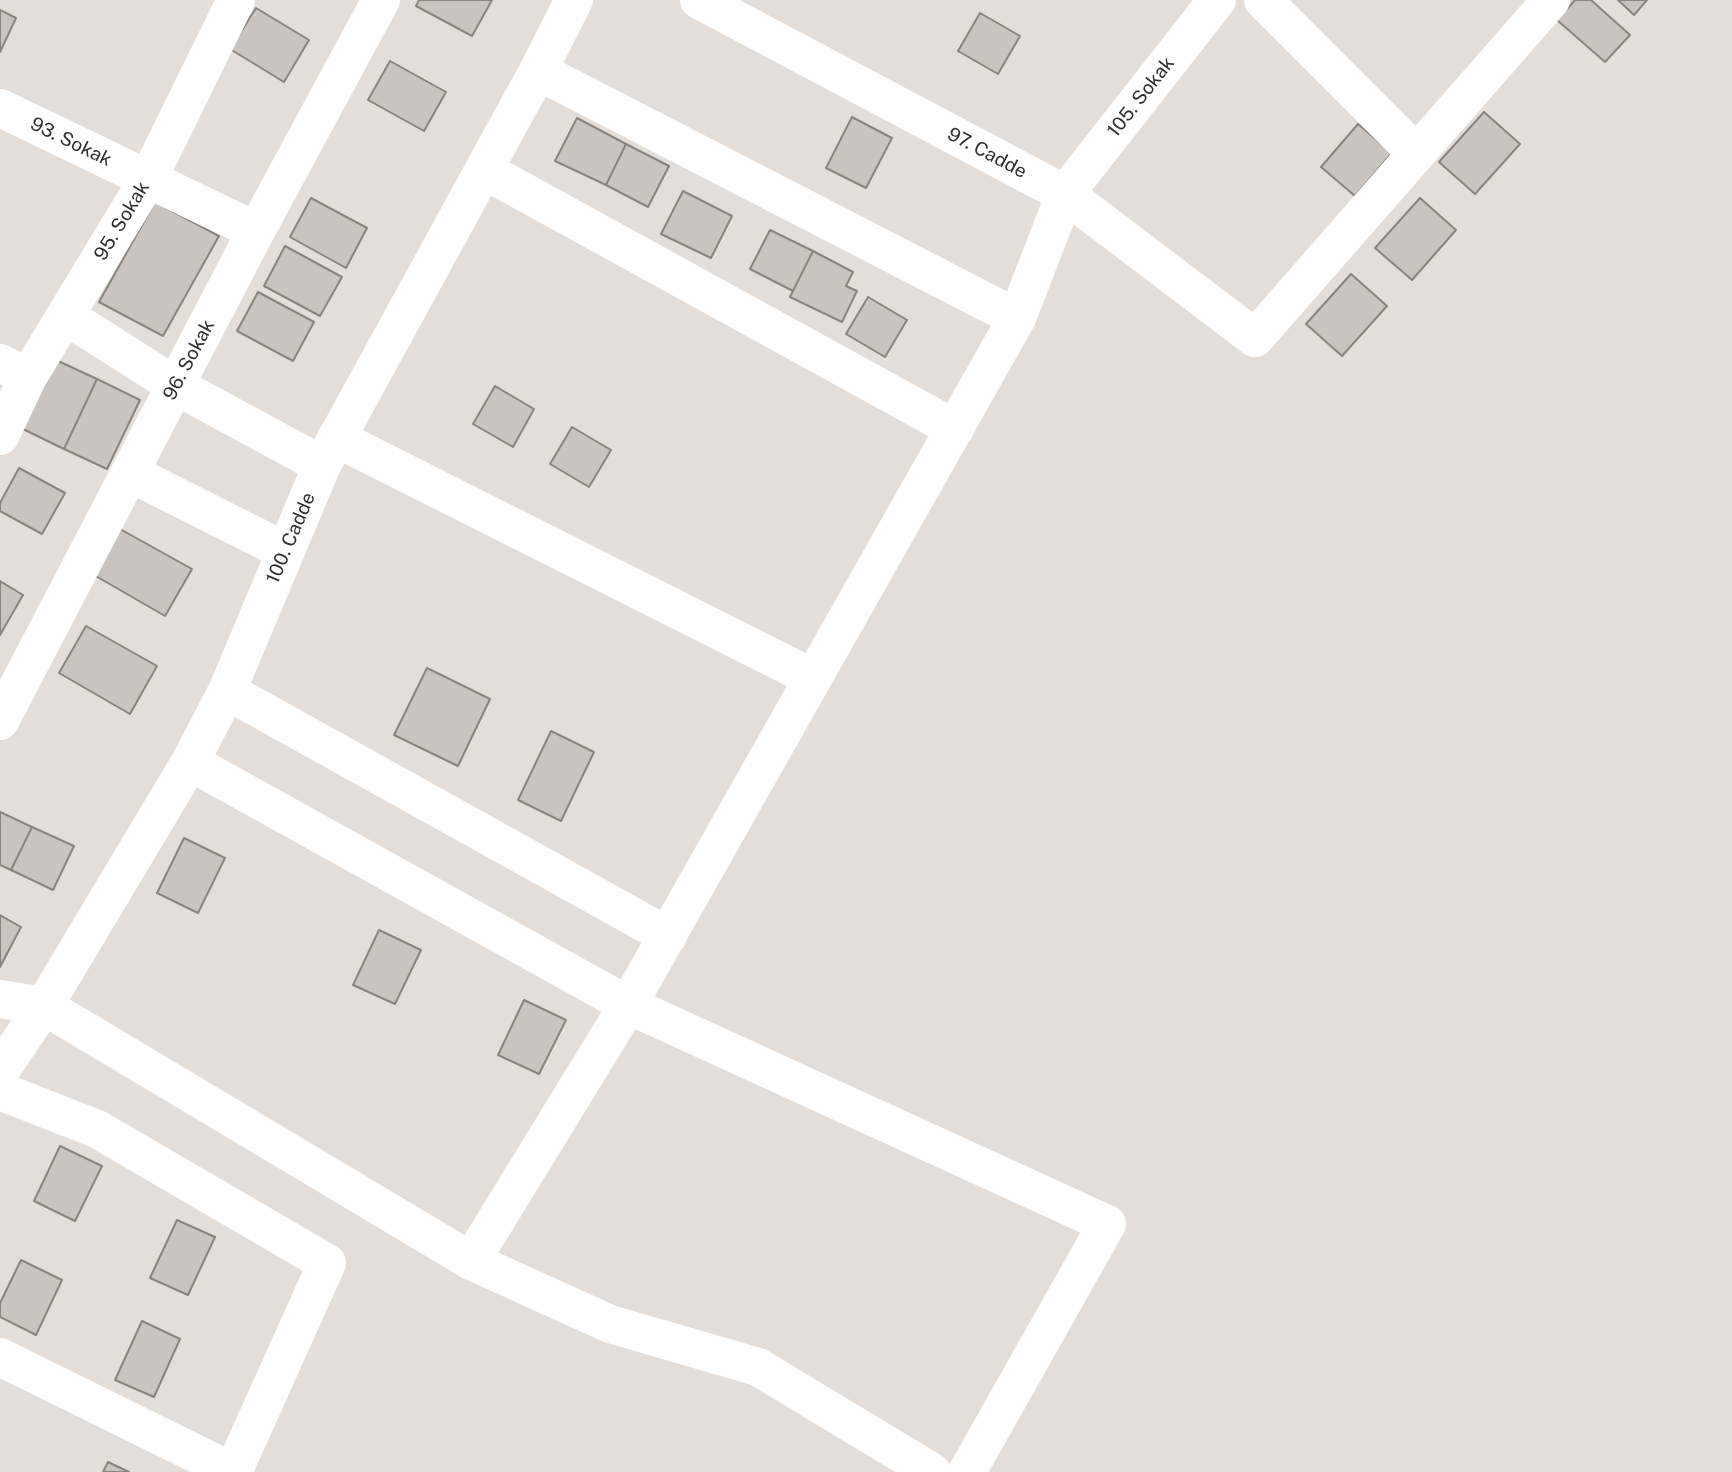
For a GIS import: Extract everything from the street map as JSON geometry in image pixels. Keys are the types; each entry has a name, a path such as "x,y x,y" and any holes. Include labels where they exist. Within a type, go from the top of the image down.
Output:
{"street":[{"name":"95. Sokak","path":"0,436 14,370 66,316 148,179 236,0"},
{"name":"96. Sokak","path":"0,721 381,0"},
{"name":"100. Cadde","path":"0,1071 44,1006 190,762 227,691 329,451 538,71 574,0"},
{"name":"97. Cadde","path":"699,0 1065,194 1255,338 1416,153"},
{"name":"105. Sokak","path":"471,1261 668,936 1017,318 1065,194 1217,0"},
{"path":"1263,0 1416,153 1550,0"},
{"path":"538,71 1017,318"},
{"name":"93. Sokak","path":"0,108 257,231"},
{"path":"484,170 955,429"},
{"path":"66,316 176,386 329,451 813,678"},
{"path":"130,473 285,551"},
{"path":"227,691 668,936"},
{"path":"190,762 628,1005 1107,1224 967,1472"},
{"path":"0,999 44,1006 471,1261 610,1324 758,1367 932,1472"},
{"path":"0,1091 97,1129 327,1263 233,1472 0,1357"}],"building":[{"path":"419,0 492,0 472,36 416,6"},
{"path":"1575,0 1591,0 1630,35 1605,62 1557,20"},
{"path":"1618,0 1647,0 1634,15"},
{"path":"256,8 309,40 284,82 230,49"},
{"path":"0,10 16,18 0,52"},
{"path":"980,13 1020,36 998,74 958,51"},
{"path":"390,61 446,92 424,131 368,100"},
{"path":"1484,112 1520,144 1475,194 1439,162"},
{"path":"852,117 892,138 866,188 826,168"},
{"path":"577,118 626,144 606,185 555,161"},
{"path":"1358,124 1392,153 1355,196 1321,167"},
{"path":"626,144 669,166 648,207 606,185"},
{"path":"683,191 732,216 711,258 661,234"},
{"path":"311,198 367,228 346,268 290,237"},
{"path":"1420,198 1456,230 1412,280 1375,248"},
{"path":"155,202 219,236 163,336 99,302"},
{"path":"770,230 813,251 793,291 750,269"},
{"path":"285,246 342,277 320,316 264,286"},
{"path":"813,251 853,272 846,286 857,291 842,322 790,297"},
{"path":"1351,274 1387,306 1342,356 1306,324"},
{"path":"258,292 314,322 293,361 237,331"},
{"path":"868,297 907,320 885,357 846,334"},
{"path":"56,360 97,379 64,449 23,429"},
{"path":"97,379 140,400 107,469 64,449"},
{"path":"495,386 534,409 513,447 473,424"},
{"path":"572,427 611,450 589,487 550,464"},
{"path":"19,468 65,493 42,534 0,511 0,503"},
{"path":"120,529 192,569 165,616 94,575"},
{"path":"0,581 23,595 0,635"},
{"path":"86,626 157,666 130,714 59,673"},
{"path":"427,668 490,699 458,766 394,735"},
{"path":"551,731 594,752 561,821 518,800"},
{"path":"0,812 32,827 11,870 0,865"},
{"path":"32,827 74,846 53,890 11,870"},
{"path":"184,838 225,858 198,913 157,893"},
{"path":"0,915 21,927 0,967"},
{"path":"379,930 421,950 395,1004 353,985"},
{"path":"524,1000 566,1020 539,1074 498,1055"},
{"path":"60,1146 102,1166 75,1221 34,1201"},
{"path":"177,1220 215,1237 188,1295 150,1278"},
{"path":"21,1260 62,1280 36,1335 0,1317 0,1303"},
{"path":"142,1321 180,1339 154,1397 115,1380"},
{"path":"108,1462 129,1472 103,1472"}]}
